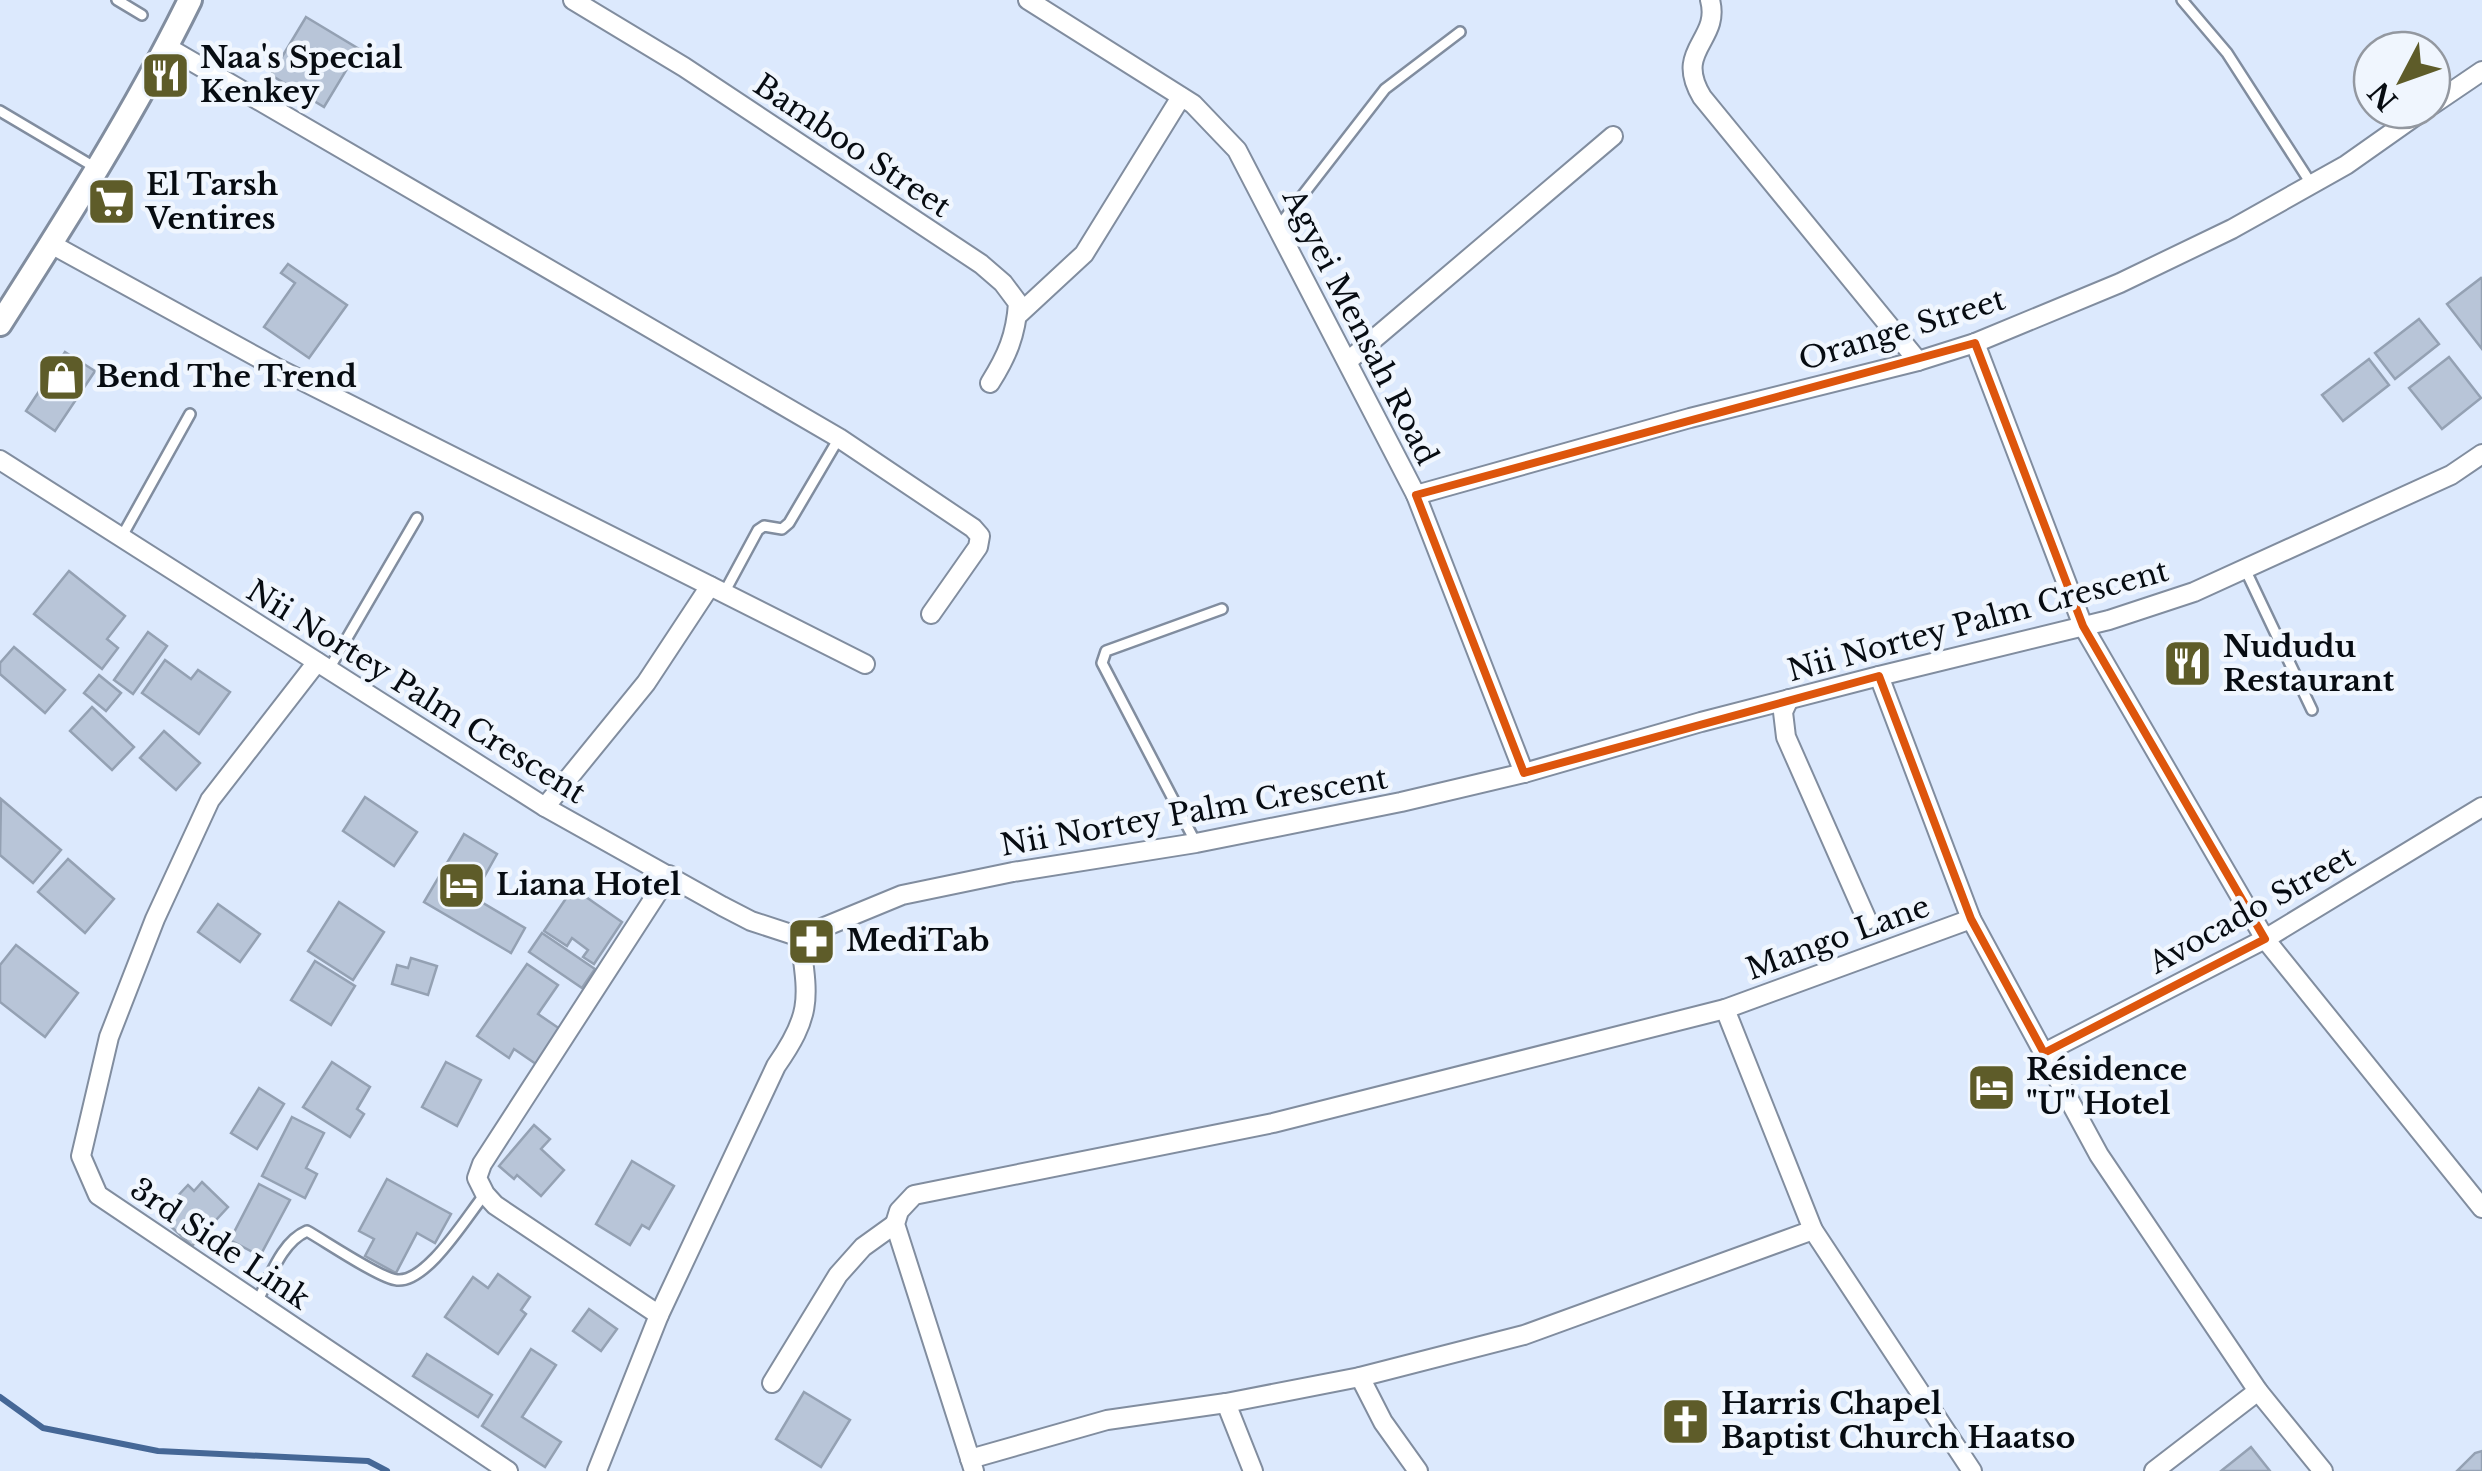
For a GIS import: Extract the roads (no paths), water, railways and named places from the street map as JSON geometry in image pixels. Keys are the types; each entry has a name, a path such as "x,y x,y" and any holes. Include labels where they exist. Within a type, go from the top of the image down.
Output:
{"street":[{"path":"0,324 167,47 190,0"},
{"name":"Bamboo Street","path":"573,0 684,67 980,264 1003,283 1018,303 1018,316"},
{"name":"Agyei Mensah Road","path":"1028,0 1193,104 1237,150 1416,495 1524,773"},
{"path":"1713,1 1713,17 1692,61 1691,78 1918,361"},
{"path":"167,47 839,438 973,528 980,536 978,548 930,614"},
{"path":"2452,91 2482,71"},
{"path":"990,383 1008,354 1018,316 1084,254 1182,97"},
{"name":"Orange Street","path":"1416,495 1975,343 2120,282 2232,229 2312,185 2394,130"},
{"path":"1348,361 1613,136"},
{"path":"51,244 275,368 865,664"},
{"path":"1975,343 2083,626 2265,940 2478,1196"},
{"name":"Nii Nortey Palm Crescent","path":"0,460 545,807 751,921 800,936 902,895 1013,872 1196,843 1524,773 1789,699 2083,626 2194,592 2452,474 2482,454"},
{"path":"545,807 717,590"},
{"name":"3rd Side Link","path":"323,666 210,800 155,919 109,1037 81,1156 98,1194 508,1471"},
{"path":"1879,676 1970,919 2099,1155 2258,1391 2323,1471"},
{"path":"1789,699 1783,712 1786,737 1867,920"},
{"name":"Avocado Street","path":"2044,1053 2265,940 2482,807"},
{"path":"658,1315 496,1205 484,1194 478,1178 482,1164 669,874"},
{"name":"Mango Lane","path":"772,1383 838,1274 863,1247 895,1224 899,1210 914,1195 1273,1123 1724,1010 1970,919"},
{"path":"597,1471 658,1315 776,1066 797,1035 806,1010 800,936"},
{"path":"1724,1010 1813,1230 1972,1471"},
{"path":"895,1224 972,1465 1107,1420 1226,1403 1360,1377 1524,1335 1813,1230"},
{"path":"1360,1377 1383,1422 1418,1471"},
{"path":"2154,1471 2258,1391"},
{"path":"1226,1403 1254,1471"}],"lane":[{"path":"117,0 142,15"},
{"path":"2182,0 2227,53 2312,185"},
{"path":"1278,227 1385,89 1460,32"},
{"path":"0,112 96,168"},
{"path":"120,538 190,414"},
{"path":"717,590 758,530 764,526 782,529 789,524 839,438"},
{"path":"323,666 417,518"},
{"path":"2245,569 2312,710"},
{"path":"1196,843 1102,663 1106,652 1222,610"},
{"path":"257,1302 288,1245 307,1231 395,1280 414,1278 430,1264 484,1194"}],"waterway":[{"path":"0,1397 43,1428 158,1451 368,1461 387,1471"}],"place":[{"name":"Naa's Special Kenkey","path":"165,75"},
{"name":"El Tarsh Ventires","path":"111,202"},
{"name":"Bend The Trend","path":"61,377"},
{"name":"Nududu Restaurant","path":"2188,664"},
{"name":"Liana Hotel","path":"461,885"},
{"name":"MediTab","path":"811,941"},
{"name":"Résidence \"U\" Hotel","path":"1991,1087"},
{"name":"Harris Chapel Baptist Church Haatso","path":"1686,1421"}]}
